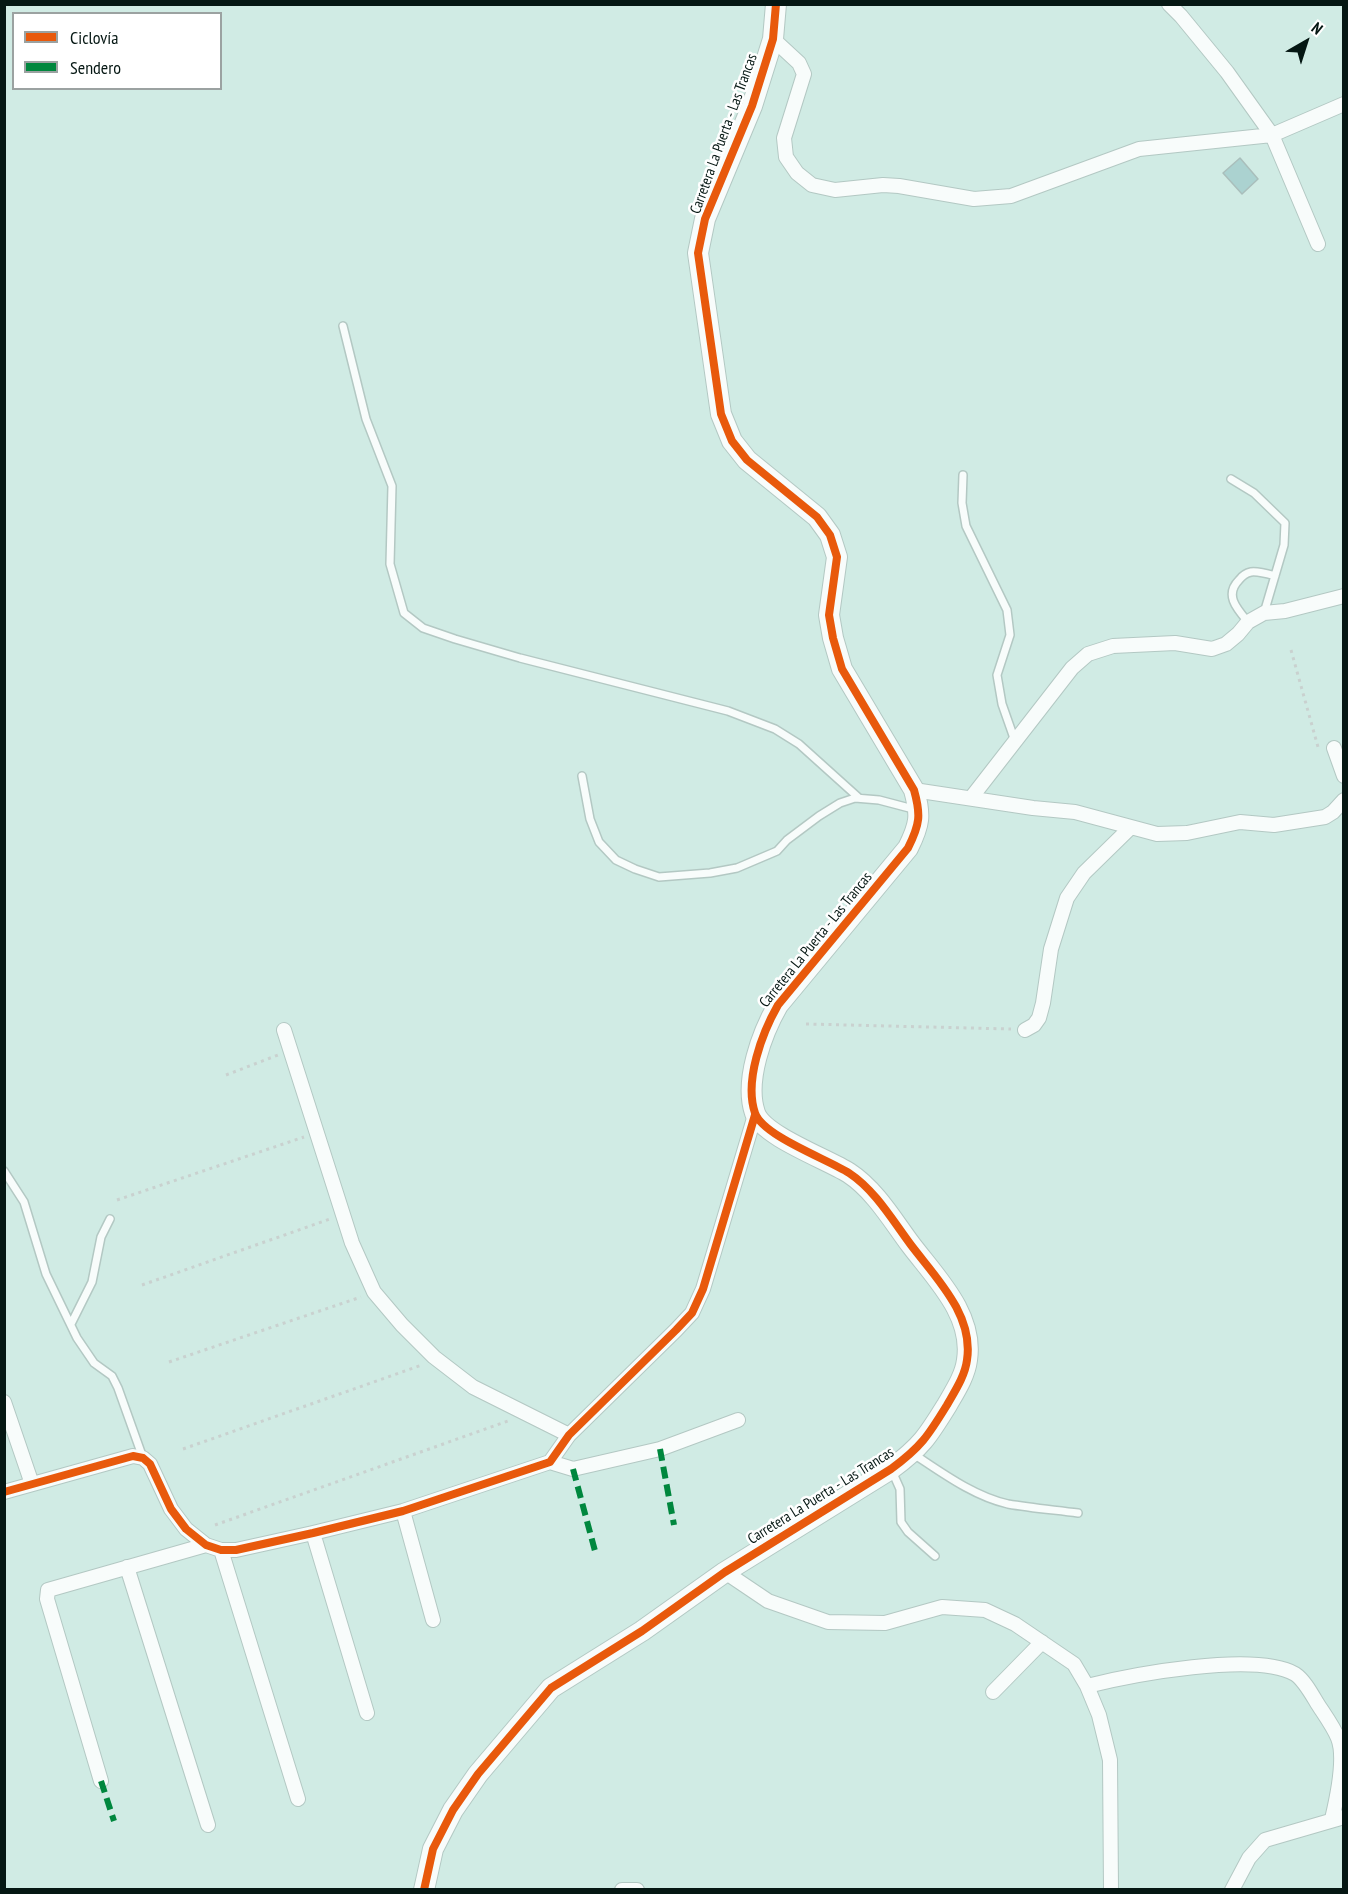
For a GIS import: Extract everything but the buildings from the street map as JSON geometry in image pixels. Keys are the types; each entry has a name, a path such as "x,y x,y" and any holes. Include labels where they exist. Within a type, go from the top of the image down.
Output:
{"street":[{"name":"Carretera La Puerta - Las Trancas","path":"424,1890 433,1849 453,1810 478,1774 551,1688 642,1631 725,1572 912,1454 928,1437 960,1382 968,1360 968,1336 958,1308 876,1198 851,1174 770,1132 755,1115 752,1100 753,1077 759,1045 767,1023 778,1005 908,848 918,829 919,811 914,790 842,669 829,615 837,557 830,535 817,517 747,460 732,441 721,414 698,253 705,219 752,106 773,39 776,4"},
{"path":"1169,4 1227,72 1272,135 1318,244"},
{"path":"773,39 799,63 804,74 783,138 786,157 797,173 812,185 835,190 883,185 974,199 1011,196 1139,149 1272,135 1344,104"},
{"path":"971,798 1072,668 1088,654 1113,646 1175,643 1212,649 1226,644 1248,622 1264,613 1285,611 1344,596"},
{"path":"1334,748 1344,776"},
{"path":"914,790 1075,812 1157,834 1187,833 1240,822 1283,824 1325,817 1344,800"},
{"path":"1026,1030 1039,1018 1051,949 1067,898 1084,873 1130,828"},
{"path":"284,1030 352,1243 374,1292 402,1325 438,1360 473,1387 569,1435"},
{"path":"550,1462 569,1435 692,1313 703,1289 755,1115"},
{"path":"4,1402 32,1484"},
{"path":"4,1492 133,1456 143,1458 150,1464 171,1509 186,1529 206,1545 221,1550 236,1550 403,1510 550,1462 573,1469 660,1449 738,1420"},
{"path":"403,1510 433,1620"},
{"path":"313,1533 368,1713"},
{"path":"101,1782 47,1595 48,1590 206,1545"},
{"path":"221,1550 297,1799"},
{"path":"127,1567 208,1826"},
{"path":"725,1572 768,1600 828,1622 885,1623 942,1607 985,1610 1015,1624 1074,1664 1087,1686 1099,1715 1110,1760 1111,1890"},
{"path":"993,1692 1042,1642"},
{"path":"1087,1686 1135,1675 1235,1663 1272,1667 1295,1674 1309,1689 1339,1740 1341,1778 1338,1818 1265,1840 1249,1858 1232,1890"},
{"path":"622,1890 637,1890"}],"lane":[{"path":"343,326 366,420 392,486 390,564 404,613 423,628 455,639 519,658 728,711 775,729 799,744 859,798"},
{"path":"963,475 962,503 966,526 1007,610 1010,635 997,675 1002,704 1016,741"},
{"path":"1231,479 1254,493 1285,523 1284,544 1264,613"},
{"path":"1248,622 1234,604 1232,596 1234,585 1244,575 1251,572 1275,576"},
{"path":"582,776 590,819 599,842 616,860 659,877 710,873 736,868 777,851 787,840 826,812 840,803 859,798 879,800 919,811"},
{"path":"4,1171 24,1202 46,1274 77,1338 94,1363 112,1376 115,1382 143,1458"},
{"path":"71,1323 92,1281 101,1237 110,1219"},
{"path":"912,1454 985,1496 1006,1503 1078,1513"},
{"path":"891,1469 900,1489 901,1522 908,1532 935,1556"}],"path":[{"path":"1291,650 1320,753 1334,748"},
{"path":"806,1024 1026,1030"},
{"path":"226,1075 290,1050"},
{"path":"117,1200 317,1133"},
{"path":"142,1285 343,1214"},
{"path":"169,1362 374,1292"},
{"path":"183,1449 438,1360"},
{"path":"215,1525 527,1414"}],"marked path":[{"path":"660,1449 674,1525"},
{"path":"573,1469 595,1551"},
{"path":"101,1781 114,1821"}],"cycle path":[{"path":"424,1890 433,1849 453,1810 478,1774 551,1688 642,1631 725,1572 891,1469 917,1447 934,1425 962,1378 966,1366 968,1343 959,1313 942,1284 883,1206 849,1173 782,1138 760,1122 752,1100 756,1058 766,1029 778,1005 908,848 917,826 918,813 914,790 842,669 829,615 837,557 830,535 817,517 747,460 732,441 721,414 698,253 705,219 752,106 773,39 776,4"},
{"path":"4,1492 133,1456 143,1458 150,1464 171,1509 186,1529 206,1545 221,1550 236,1550 403,1511 550,1462 569,1435 692,1313 703,1289 755,1115"}]}
